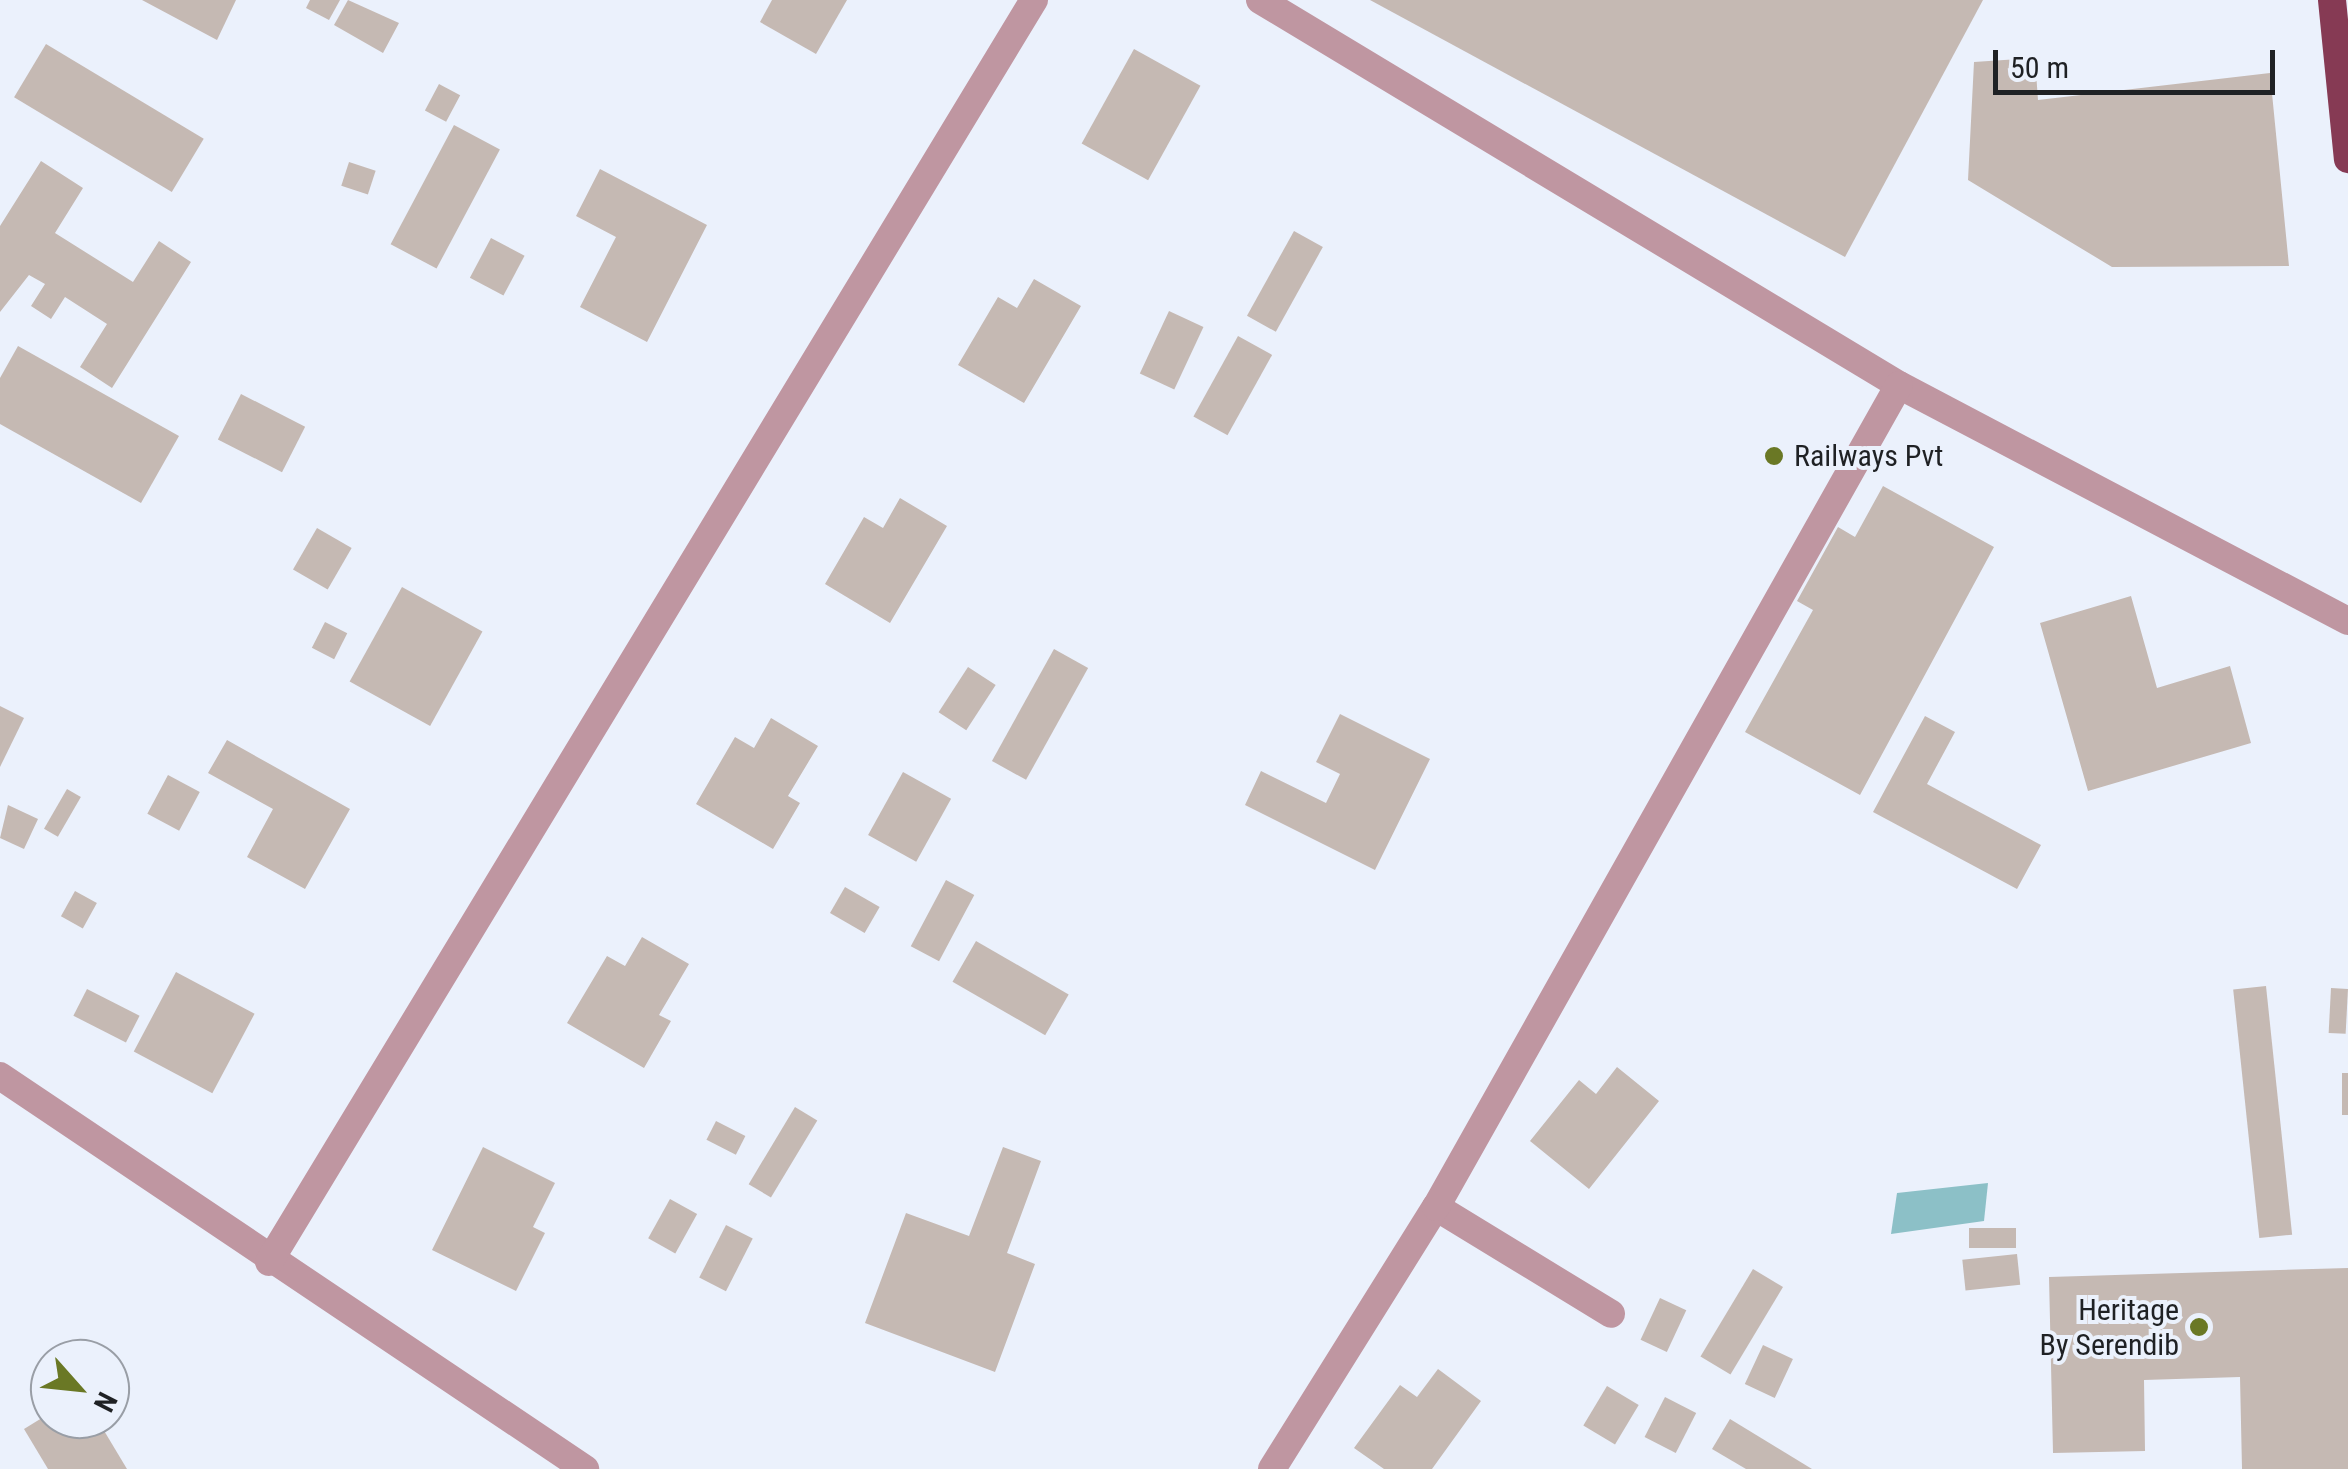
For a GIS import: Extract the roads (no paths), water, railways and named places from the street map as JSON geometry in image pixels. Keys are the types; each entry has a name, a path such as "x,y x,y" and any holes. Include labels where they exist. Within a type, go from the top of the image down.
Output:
{"highway":[{"path":"2332,0 2348,159"}],"street":[{"path":"270,1262 1034,0"},
{"path":"1260,0 1900,385 2348,621"},
{"path":"1272,1469 1436,1207 1900,385"},
{"path":"0,1076 270,1262 585,1469"},
{"path":"1436,1207 1611,1314"}],"water":[{"path":"1988,1183 1984,1221 1891,1234 1897,1193"}],"place":[{"name":"Railways Pvt","path":"1774,456"},
{"name":"Heritage By Serendib","path":"2199,1327"}]}
